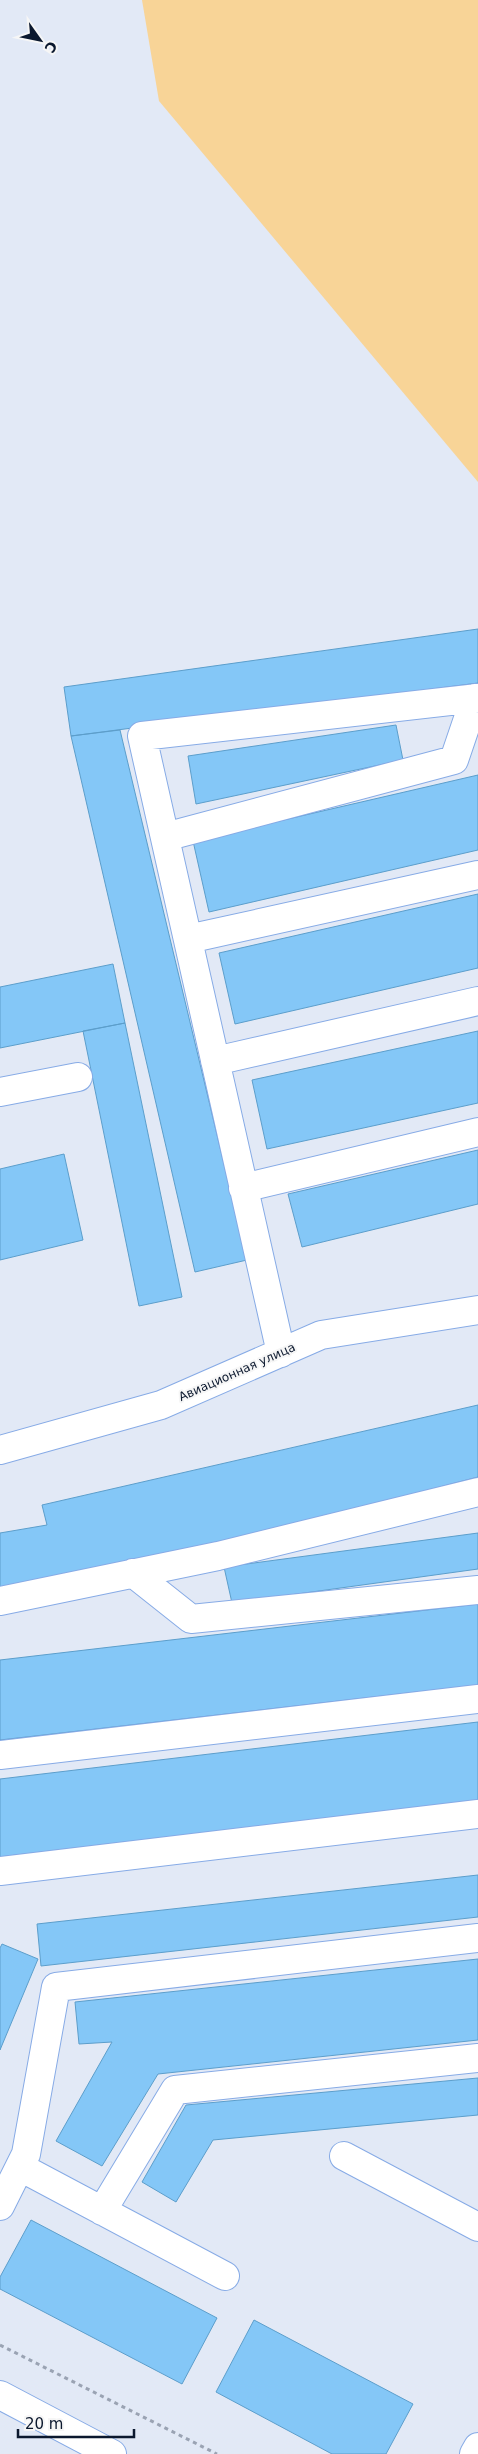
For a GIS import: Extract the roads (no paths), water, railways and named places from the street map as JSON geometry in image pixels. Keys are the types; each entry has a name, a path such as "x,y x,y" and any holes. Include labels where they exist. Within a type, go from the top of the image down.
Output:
{"street":[{"path":"164,836 454,760 477,698 142,736 164,836 188,939 243,1188 281,1353"},
{"path":"188,939 478,875"},
{"path":"215,1061 478,1001"},
{"path":"0,1092 78,1077"},
{"path":"243,1188 478,1132"},
{"name":"Авиационная улица","path":"0,1450 161,1405 321,1335 478,1310"},
{"path":"0,1601 218,1556 478,1492"},
{"path":"133,1573 191,1619 478,1590"},
{"path":"0,1755 478,1699"},
{"path":"0,1871 478,1814"},
{"path":"0,2206 26,2154 56,1987 478,1938"},
{"path":"102,2211 175,2090 478,2058"},
{"path":"344,2156 478,2227"},
{"path":"20,2167 224,2276"},
{"path":"0,2395 112,2454"},
{"path":"474,2454 478,2447"}]}
